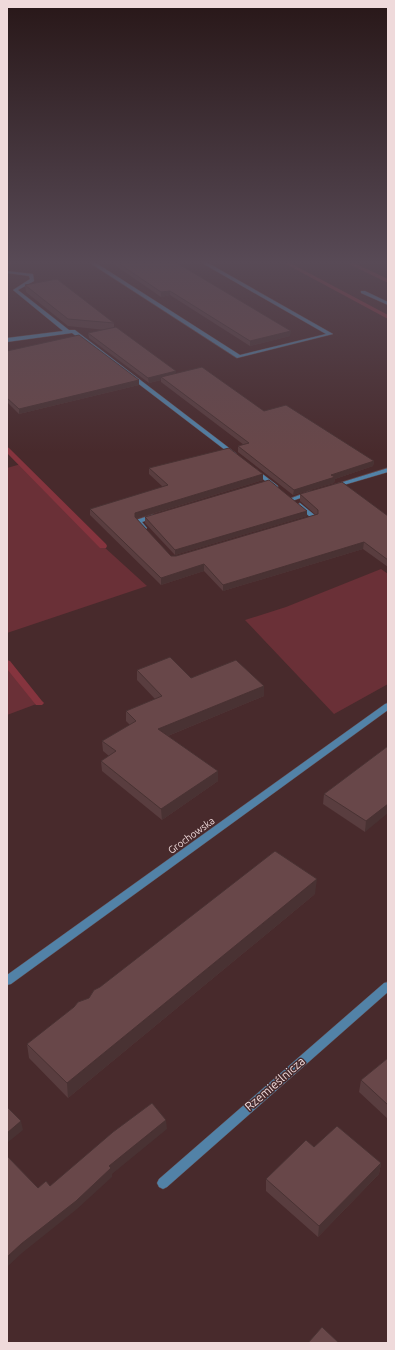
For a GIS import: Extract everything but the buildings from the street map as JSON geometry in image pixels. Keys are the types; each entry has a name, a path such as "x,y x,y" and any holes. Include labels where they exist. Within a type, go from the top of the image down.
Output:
{"street":[{"path":"60,326 68,332"},
{"path":"191,326 239,357 330,334 316,326"},
{"path":"7,340 73,331 241,459"},
{"path":"253,468 314,518 300,522"},
{"path":"329,488 388,470"},
{"path":"263,484 270,482"},
{"path":"286,495 314,492"},
{"path":"148,532 138,521 160,515"},
{"name":"Grochowska","path":"7,981 388,706"},
{"name":"Rzemieślnicza","path":"163,1183 388,986"}],"shaded area":[{"path":"21,464 103,546 147,586 7,633 7,468"},
{"path":"381,569 388,574 388,684 334,714 245,620 286,607"},
{"path":"7,663 39,703 7,715"}],"waterway":[{"path":"7,449 103,546"},
{"path":"7,663 39,703"}]}
